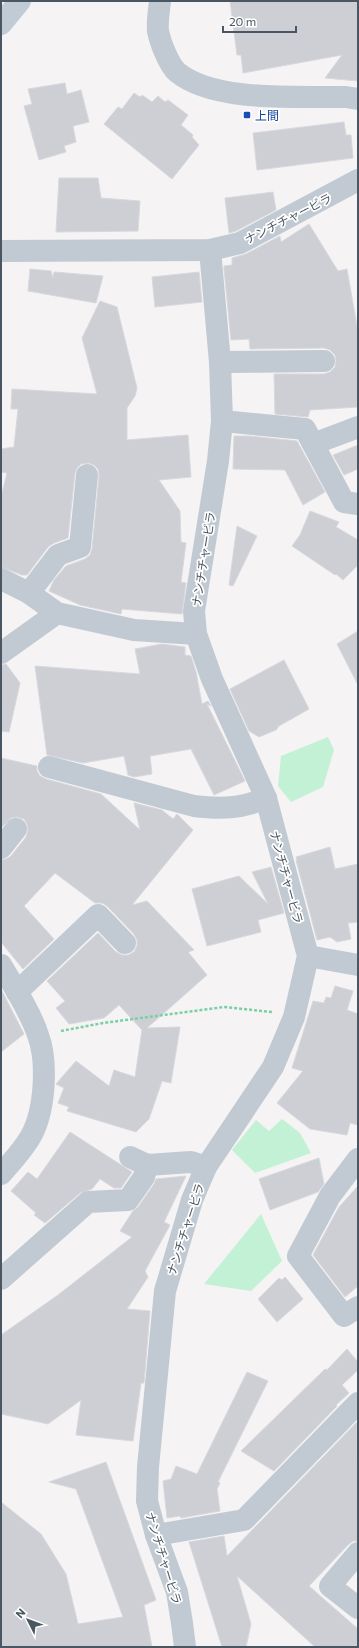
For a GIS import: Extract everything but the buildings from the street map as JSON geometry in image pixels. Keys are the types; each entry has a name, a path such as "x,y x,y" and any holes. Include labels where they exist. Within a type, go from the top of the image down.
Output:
{"main road":[{"path":"1,24 20,1"}],"street":[{"path":"160,1 158,32 165,53 176,72 194,82 215,90 261,96 346,97 358,99"},
{"name":"ナンチチャービラ","path":"184,1647 177,1592 156,1535 147,1501 148,1467 165,1291 192,1200 206,1167 273,1067 294,1017 308,956 266,798 212,679 196,634 194,611 218,461 222,421 220,362 210,250 240,243 358,180"},
{"path":"1,251 210,250"},
{"path":"220,362 324,361"},
{"path":"222,421 305,429 344,502 358,504"},
{"path":"313,444 358,427"},
{"path":"29,593 58,555 80,547 87,475"},
{"path":"1,579 29,593 57,613 134,630 196,634"},
{"path":"1,653 57,613"},
{"path":"49,767 194,806 216,809 251,805 266,798"},
{"path":"1,848 16,830"},
{"path":"17,992 98,915 125,943"},
{"path":"308,956 358,965"},
{"path":"1,1174 16,1157 31,1136 39,1119 43,1100 43,1066 38,1035 17,992 2,970"},
{"path":"358,1159 330,1196 298,1256 344,1316 358,1307"},
{"path":"1,1279 88,1202 128,1200 144,1177 138,1161 191,1162 206,1167"},
{"path":"156,1535 244,1520 358,1403"},
{"path":"358,1553 330,1586 358,1608"}],"path":[{"path":"38,1035 103,1023 224,1007 280,1013 294,1017"}],"green space":[{"path":"328,737 334,750 323,787 291,802 278,786 281,756"},
{"path":"282,1119 300,1133 311,1153 255,1173 232,1150 256,1120 269,1131"},
{"path":"261,1214 282,1261 251,1291 204,1284"}],"place":[{"name":"上間","path":"247,115"}]}
